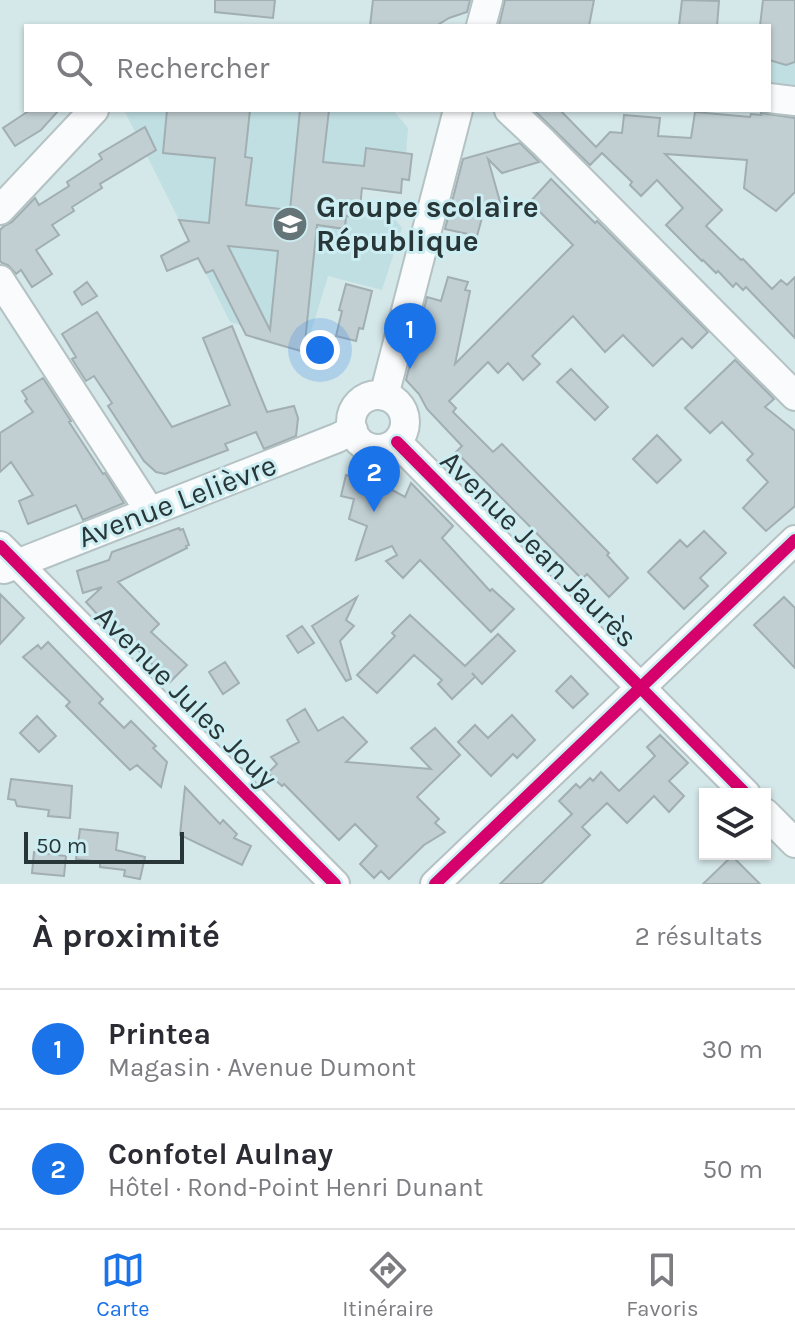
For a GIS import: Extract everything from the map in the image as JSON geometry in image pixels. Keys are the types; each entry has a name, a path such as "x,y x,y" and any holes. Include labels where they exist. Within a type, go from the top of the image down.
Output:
{"street":[{"path":"482,24 488,0"},
{"path":"771,98 795,101"},
{"path":"0,210 92,112"},
{"path":"384,396 457,112"},
{"path":"511,112 795,396"},
{"path":"0,280 149,510"},
{"path":"384,396 400,406 405,424 403,434 390,447 372,448 357,438 351,422 356,407 369,397 384,396"},
{"name":"Avenue Lelièvre","path":"6,560 149,510 353,430"},
{"name":"Avenue Jean Jaurès","path":"397,442 740,788"},
{"path":"435,884 795,540"},
{"name":"Avenue Jules Jouy","path":"6,560 335,884"},
{"path":"771,819 795,843"}],"shaded area":[{"path":"763,0 795,0 795,85 771,83 771,24 760,24"},
{"name":"Groupe scolaire République","path":"125,112 395,112 408,128 406,153 412,154 409,179 402,180 401,193 362,188 360,210 395,219 402,228 382,290 328,276 307,345 230,322"}],"building":[{"path":"215,0 275,0 273,18 215,12"},
{"path":"373,0 470,0 467,12 439,24 370,24"},
{"path":"505,0 594,0 589,24 499,24"},
{"path":"682,0 719,1 717,24 679,24"},
{"path":"763,0 795,0 795,62 786,65 771,61 771,24 760,24"},
{"path":"27,112 57,112 41,130 15,146 3,128"},
{"path":"167,112 250,112 245,157 252,158 246,205 290,210 300,112 329,112 323,162 364,166 366,148 412,154 409,180 402,179 401,193 362,188 359,217 346,216 345,229 317,225 304,352 246,335 213,270 206,273 198,258 167,271 161,256 189,241 179,220 209,223 215,158 163,153","holes":["228,246 278,251 270,330"]},
{"path":"536,112 562,112 596,147 610,132 622,133 624,115 660,118 658,136 691,138 695,112 750,117 751,114 761,113 795,118 795,192 776,211 744,188 747,160 665,154 722,210 706,226 741,260 772,289 781,280 787,285 795,277 795,338 746,287 743,290 736,283 733,287 666,225 683,208 657,180 641,196 630,185 632,182 602,153 590,165"},
{"path":"145,127 156,150 100,184 102,188 72,207 74,211 52,225 59,235 36,250 52,274 32,287 21,270 16,274 0,261 0,230 4,226 35,198 39,205 69,186 67,182 102,159 99,154"},
{"path":"520,143 539,162 502,173 488,159 502,209 483,214 477,236 445,229 463,159"},
{"path":"551,179 708,332 692,348 682,338 653,366 623,335 605,352 573,316 532,356 540,364 523,380 508,363 498,373 488,362 449,401 456,408 453,412 493,452 502,444 609,553 607,555 628,578 609,597 587,574 582,579 456,452 462,446 427,409 406,380 427,297 441,301 448,277 468,282 465,290 470,291 455,364 573,245 530,202"},
{"path":"87,282 97,296 82,305 74,292"},
{"path":"346,284 372,291 363,329 359,328 356,341 336,336"},
{"path":"97,312 172,427 230,405 203,338 232,326 267,412 294,406 298,418 296,436 264,449 256,432 225,444 228,450 165,474 156,472 144,461 108,406 112,403 94,376 86,381 72,359 76,357 62,334"},
{"path":"735,360 774,399 765,407 795,431 795,506 766,531 743,508 768,482 747,460 753,454 722,422 710,433 685,408"},
{"path":"571,369 608,407 595,420 557,382"},
{"path":"43,378 124,503 83,520 76,505 28,524 19,501 33,495 11,462 0,472 0,433 33,412 22,391"},
{"path":"657,435 681,460 657,483 633,459"},
{"path":"346,475 364,479 365,475 405,497 411,483 453,526 442,538 490,591 492,589 514,609 491,632 420,560 403,578 386,561 397,555 392,546 356,560 367,526 349,519 354,499 341,496"},
{"path":"183,529 189,545 187,548 118,582 159,624 151,632 187,665 170,682 137,649 133,653 86,602 102,587 83,593 77,571 109,560 112,552"},
{"path":"704,531 726,553 700,578 708,586 684,609 648,572 680,540 687,547"},
{"path":"0,594 24,618 0,644"},
{"path":"357,597 346,620 354,626 340,641 351,679 346,681 312,626"},
{"path":"784,597 795,608 795,668 754,625"},
{"path":"410,615 465,666 498,634 515,651 482,684 472,673 475,677 452,699 438,684 442,680 414,655 377,693 357,675 395,636 392,633"},
{"path":"302,626 314,643 298,653 287,636"},
{"path":"48,642 103,699 99,703 124,728 131,721 156,746 153,748 167,762 161,787 137,765 130,770 66,706 70,702 23,657 38,645 41,649"},
{"path":"225,662 239,683 223,694 209,672"},
{"path":"571,676 588,694 573,708 556,691"},
{"path":"305,709 318,731 343,717 367,742 346,762 431,769 411,748 435,728 460,755 417,797 439,819 435,823 445,832 424,845 389,879 381,871 374,878 360,864 377,846 355,824 339,840 284,784 282,786 268,773 277,764 271,757 299,742 287,720"},
{"path":"512,715 535,740 517,758 513,754 491,776 458,742 475,725 488,738"},
{"path":"37,716 56,736 39,752 20,733"},
{"path":"660,735 688,763 669,781 684,796 669,812 654,796 627,823 607,803 582,827 590,835 541,884 500,884 572,814 559,801 576,784 580,788 601,772 619,791 655,756 647,747"},
{"path":"11,779 72,786 70,818 48,816 49,810 17,806 15,800 8,799"},
{"path":"185,787 220,824 223,820 237,834 234,838 251,846 242,865 180,835"},
{"path":"80,829 118,833 116,850 145,857 140,879 124,876 125,870 100,867 100,862 76,859"},
{"path":"34,852 66,856 64,876 32,873"},
{"path":"728,860 736,860 760,884 703,884"}],"cycle path":[{"path":"397,442 740,788"},
{"path":"435,884 795,540"},
{"path":"0,546 335,884"}],"place":[{"name":"Groupe scolaire République","path":"290,224"},
{"name":"Printea","path":"410,369"},
{"name":"Confotel Aulnay","path":"374,512"}]}
